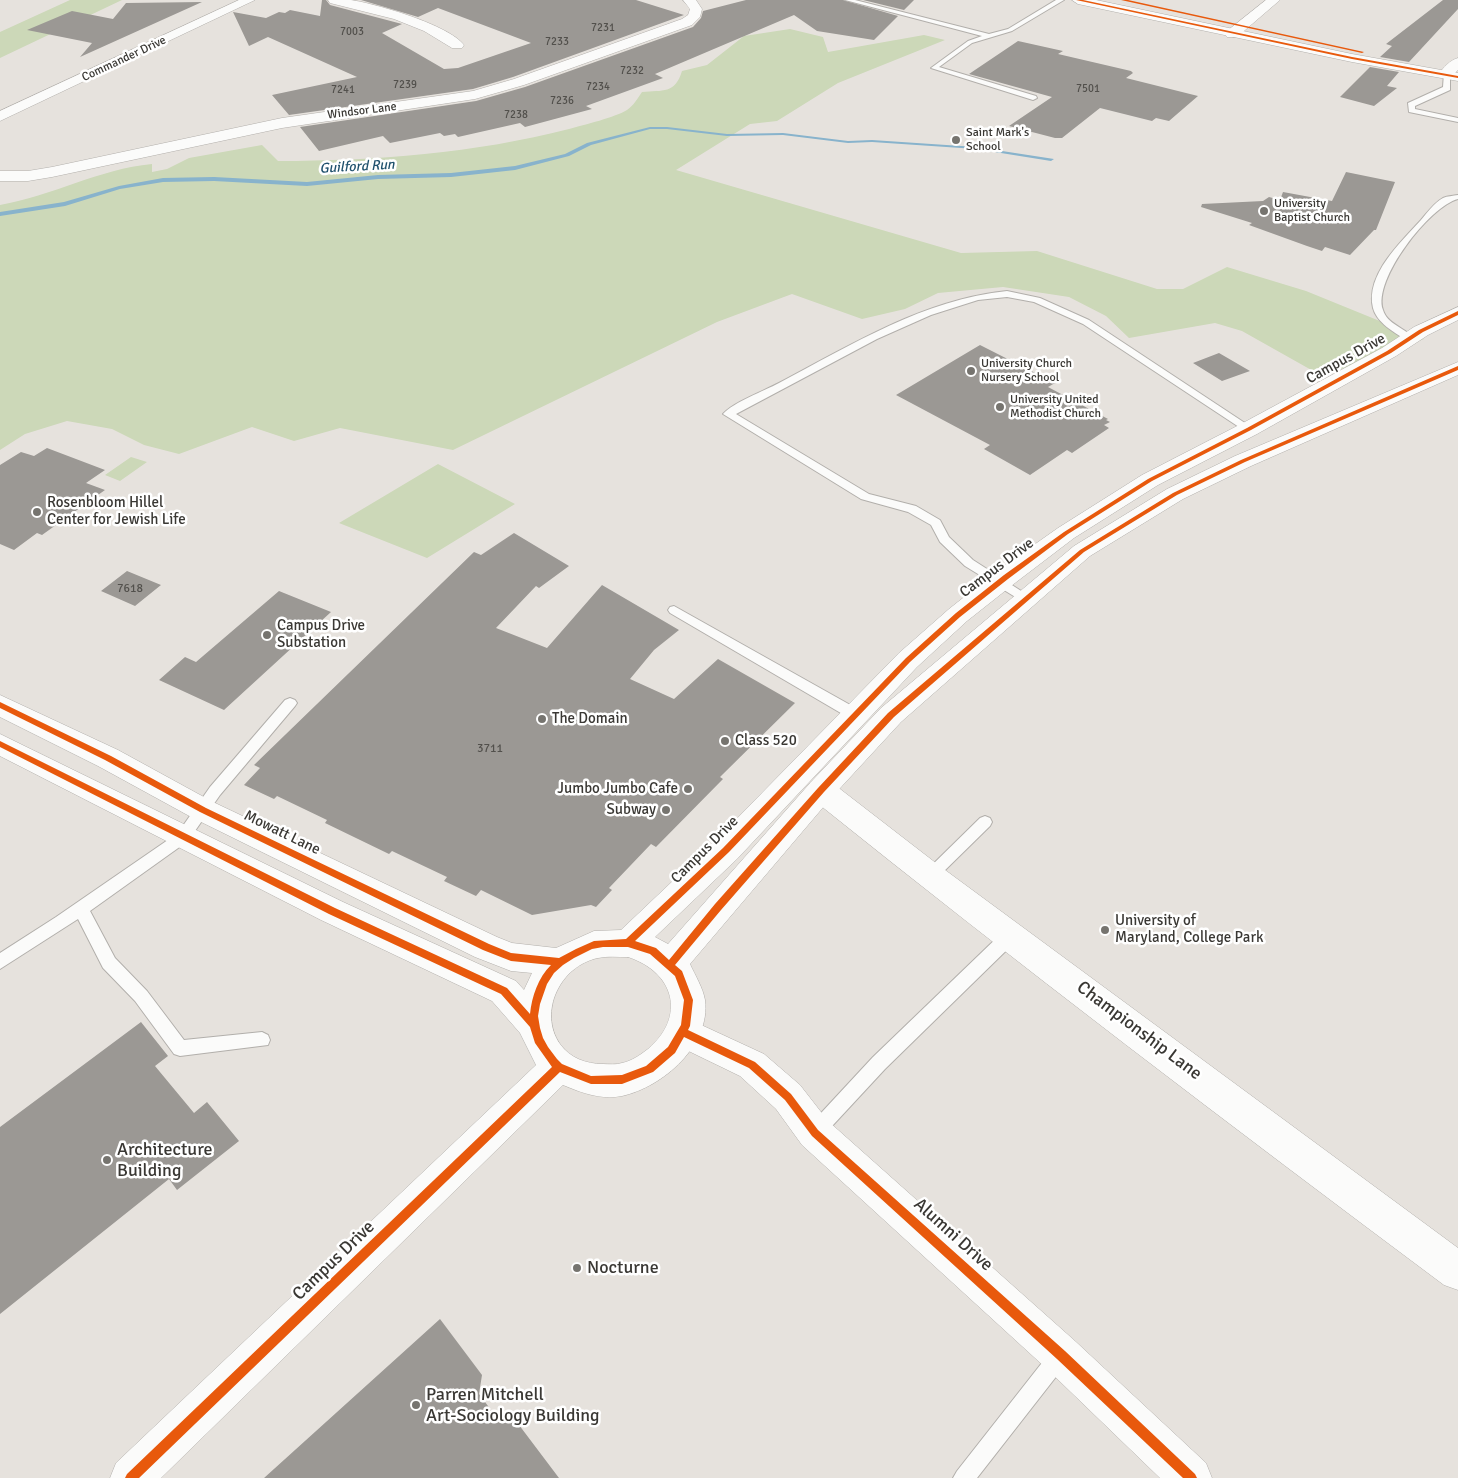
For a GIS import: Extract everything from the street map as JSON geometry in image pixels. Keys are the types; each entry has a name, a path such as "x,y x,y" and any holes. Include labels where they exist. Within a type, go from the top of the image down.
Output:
{"street":[{"name":"Commander Drive","path":"0,117 249,0"},
{"path":"334,0 400,16 435,31 457,45"},
{"name":"Windsor Lane","path":"0,176 28,176 52,172 302,119 438,102 492,91 687,22 694,17 696,9 689,0"},
{"path":"1078,0 1238,30"},
{"path":"1123,0 1352,58 1452,76 1458,62"},
{"path":"1238,30 1274,0"},
{"name":"Campus Drive","path":"628,943 726,850 908,660 958,615 998,583 1066,533 1150,480 1249,429 1409,338 1458,313"},
{"path":"671,964 718,907 821,790 891,715 1082,551 1175,494 1252,457 1458,368"},
{"name":"Mowatt Lane","path":"0,705 108,758 203,810 486,947 511,957 560,962"},
{"path":"0,744 332,911 504,991 533,1024"},
{"name":"Championship Lane","path":"821,790 930,876 1011,935 1309,1162 1458,1271"},
{"path":"628,943 651,950 671,964 683,981 688,1000 688,1016 684,1032 671,1052 652,1069 621,1081 587,1080 558,1067 538,1042 533,1024 535,1001 544,980 560,962 592,946 628,943"},
{"name":"Alumni Drive","path":"684,1032 752,1065 788,1097 815,1133 1061,1355 1191,1478"},
{"name":"Campus Drive","path":"131,1478 558,1067"}],"lane":[{"path":"848,0 989,36"},
{"path":"1033,98 934,68 970,42 1024,23 1061,0"},
{"path":"1452,76 1447,88 1424,97 1411,105 1412,110 1458,120"},
{"path":"1409,338 1384,319 1378,311 1375,296 1380,276 1435,209 1446,200 1458,197"},
{"path":"1025,600 969,563 944,539 936,523 912,509 865,497 728,414 874,337 928,313 977,297 1008,294 1037,300 1086,322 1249,429"},
{"path":"674,610 856,715"},
{"path":"0,962 81,909 182,837 215,791 290,703"},
{"path":"930,876 985,822"},
{"path":"81,909 108,963 141,996 164,1024 180,1048 262,1040"},
{"path":"815,1133 879,1063 1011,935"},
{"path":"964,1478 1061,1355"}],"green space":[{"path":"70,0 122,0 0,58 0,32"},
{"path":"790,29 823,37 828,52 924,35 945,40 838,83 777,121 750,124 676,170 961,253 1037,251 1157,289 1183,289 1227,267 1306,291 1424,339 1322,376 1242,331 1215,323 1129,338 1106,316 1069,297 1003,287 938,293 905,309 862,319 792,294 717,322 453,450 340,428 294,441 252,427 179,454 144,445 112,429 67,421 25,434 0,450 0,205 38,196 113,171 152,164 152,172 167,169 189,158 262,145 278,161 314,161 425,154 461,150 534,137 622,113 635,102 642,92 662,91 672,87 676,84 682,71 707,65 744,36"},
{"path":"131,457 147,462 120,481 105,475"},
{"path":"438,464 515,504 427,558 339,523"}],"building":[{"path":"322,0 326,0 330,5 402,24 382,33 444,69 458,68 531,43 438,8 418,17 361,0 636,0 684,15 513,77 473,89 289,115 272,95 357,77 268,37 249,46 233,12 266,18 279,12 285,13 290,10 320,16"},
{"path":"746,0 843,0 898,16 874,40 817,31 794,15 655,74 663,78 586,106 592,109 525,127 520,123 458,137 455,134 444,136 440,133 390,143 383,136 319,151 300,127 476,101 525,87 693,27 701,18 703,11"},
{"path":"863,0 914,0 904,10"},
{"path":"1443,0 1458,0 1458,9 1409,62 1380,57 1392,46 1386,44"},
{"path":"202,2 80,57 92,43 27,30 72,11 113,19 126,3"},
{"path":"1018,41 1063,51 1058,54 1131,71 1133,73 1126,78 1198,96 1169,121 1156,118 1152,121 1100,108 1062,138 1055,138 1009,126 1052,97 969,74"},
{"path":"1370,67 1399,72 1387,86 1397,88 1374,106 1340,97"},
{"name":"University Baptist Church","path":"1346,172 1395,182 1376,230 1350,255 1325,247 1322,251 1249,225 1252,223 1201,207 1202,204 1263,201 1269,197 1280,200 1283,192 1332,201"},
{"name":"University United Methodist Church","path":"980,345 1055,383 1048,387 1108,419 1106,420 1110,422 1104,425 1109,428 1072,453 1067,450 1030,475 984,449 990,445 896,395"},
{"path":"1219,353 1250,371 1222,381 1193,363"},
{"name":"Rosenbloom Hillel Center for Jewish Life","path":"47,448 105,470 86,483 105,490 42,535 37,533 14,550 0,544 0,465 21,452 34,456"},
{"name":"The Domain","path":"514,533 569,566 539,588 536,586 496,628 547,648 602,585 679,630 654,650 630,679 674,699 718,659 795,703 720,777 723,779 656,847 651,844 609,888 612,890 596,907 591,905 532,915 481,890 476,896 444,881 447,877 392,851 389,854 325,823 327,820 277,796 274,799 244,785 260,768 254,765 474,552 481,555"},
{"path":"127,571 161,585 135,606 101,591"},
{"name":"Campus Drive Substation","path":"279,591 331,612 224,710 159,680 185,657 196,662"},
{"name":"Architecture Building","path":"141,1022 168,1056 155,1066 194,1113 207,1102 239,1141 177,1190 169,1179 0,1314 0,1127"},
{"name":"Parren Mitchell Art-Sociology Building","path":"440,1319 482,1375 479,1394 497,1418 513,1417 559,1478 264,1478"}],"waterway":[{"name":"Guilford Run","path":"0,214 65,204 119,188 163,180 214,179 307,184 378,177 451,175 515,168 567,155 589,144 650,128 667,128 727,135 783,134 848,142 872,141 976,148 1051,159"}],"cycle path":[{"path":"1078,0 1352,58 1458,77"},
{"path":"1123,0 1362,52"},
{"path":"628,943 726,850 908,660 958,615 1006,577 1066,533 1150,480 1249,429 1389,352 1421,331 1458,313"},
{"path":"671,964 718,907 821,790 891,715 1082,551 1175,494 1243,461 1458,368"},
{"path":"0,705 108,758 203,810 486,947 511,957 560,962"},
{"path":"0,744 332,911 504,991 533,1024"},
{"path":"628,943 653,951 679,974 689,1000 685,1026 672,1050 650,1069 622,1080 591,1080 559,1067 552,1060 539,1040 535,1028 535,1004 544,981 551,971 563,960 590,946 628,943"},
{"path":"684,1032 752,1065 788,1097 815,1133 1061,1355 1191,1478"},
{"path":"131,1478 558,1067"}],"place":[{"name":"Saint Mark's School","path":"956,140"},
{"name":"University Baptist Church","path":"1264,211"},
{"name":"University Church Nursery School","path":"971,371"},
{"name":"University United Methodist Church","path":"1000,407"},
{"name":"Rosenbloom Hillel Center for Jewish Life","path":"37,512"},
{"name":"Campus Drive Substation","path":"267,635"},
{"name":"The Domain","path":"542,719"},
{"name":"Class 520","path":"725,741"},
{"name":"Jumbo Jumbo Cafe","path":"688,789"},
{"name":"Subway","path":"666,810"},
{"name":"University of Maryland, College Park","path":"1105,930"},
{"name":"Architecture Building","path":"107,1160"},
{"name":"Nocturne","path":"577,1268"},
{"name":"Parren Mitchell Art-Sociology Building","path":"416,1405"}]}
